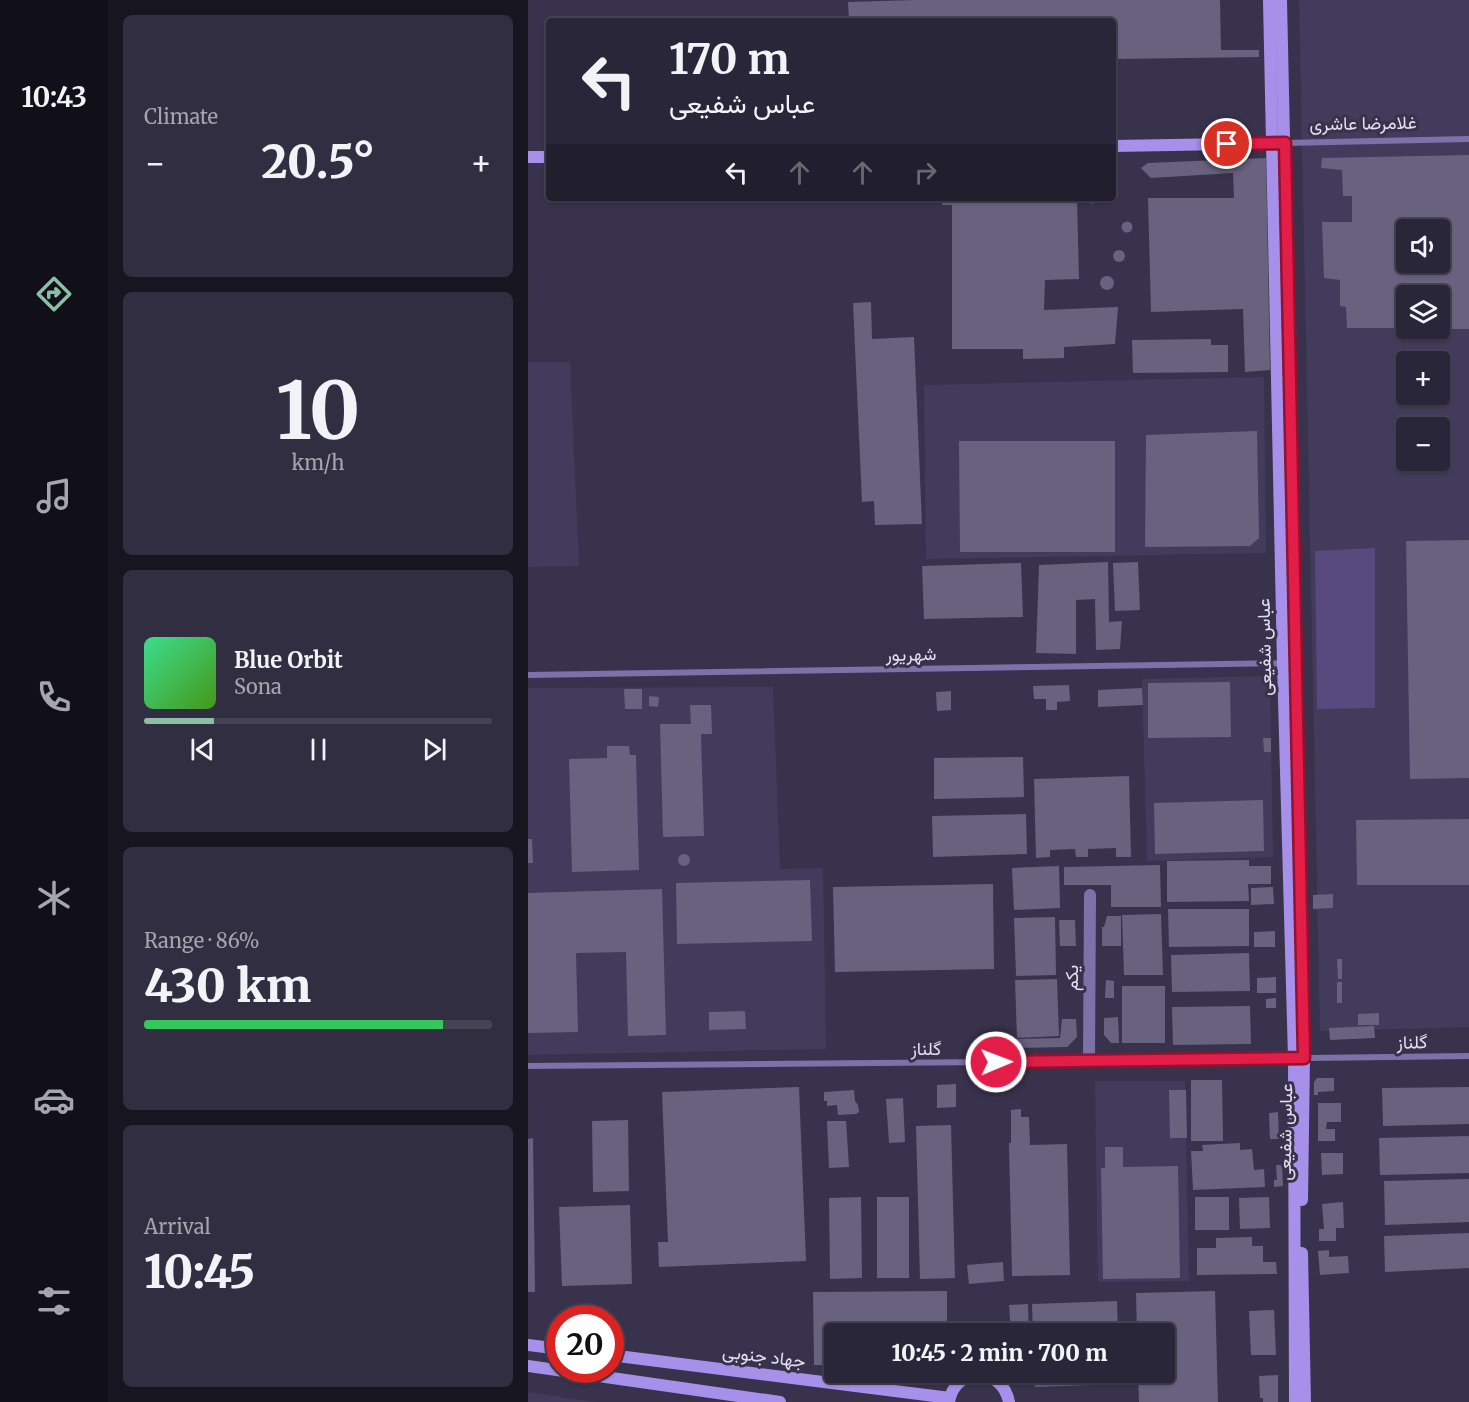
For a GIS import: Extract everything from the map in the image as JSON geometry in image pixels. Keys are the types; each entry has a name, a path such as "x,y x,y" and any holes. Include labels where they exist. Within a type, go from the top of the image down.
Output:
{"main road":[{"path":"1269,0 1279,143"},
{"path":"1279,143 1281,0"},
{"name":"غلامرضا عاشری","path":"1116,146 1279,143"},
{"name":"عباس شفیعی","path":"1279,143 1305,1402"},
{"path":"528,157 546,157"},
{"name":"عباس شفیعی","path":"1295,1402 1299,1058"},
{"path":"528,1345 546,1347"},
{"name":"جهاد جنوبی","path":"624,1357 949,1400"},
{"path":"528,1366 780,1402"},
{"path":"949,1400 953,1390 964,1379 980,1375 988,1376 1002,1385 1012,1401"}],"street":[{"name":"یکم","path":"1089,1062 1090,896"}],"lane":[{"name":"غلامرضا عاشری","path":"1279,143 1469,140"},
{"name":"شهریور","path":"528,675 1289,663"},
{"name":"گلناز","path":"528,1066 1089,1062 1469,1056"}],"shaded area":[{"path":"1299,0 1469,0 1469,1027 1320,1031"},
{"path":"528,362 570,362 579,566 528,567"},
{"path":"1264,377 1266,553 926,559 924,385"},
{"path":"1375,548 1375,708 1317,709 1315,551"},
{"path":"1263,676 1270,683 1273,857 1147,861 1142,679"},
{"path":"773,687 780,869 823,868 826,1049 528,1055 528,688"},
{"path":"1095,1081 1185,1081 1189,1281 1098,1282"},
{"path":"528,1392 595,1402 528,1402"}],"building":[{"path":"1220,0 1221,50 1259,50 1259,57 1116,59 1116,18 849,18 848,2"},
{"path":"1469,155 1469,329 1450,329 1450,285 1396,285 1396,328 1347,328 1346,307 1340,306 1340,280 1324,278 1322,222 1352,222 1352,196 1343,196 1342,170 1321,168 1322,158"},
{"path":"1266,158 1270,370 1245,372 1243,309 1151,312 1148,198 1234,198 1233,173 1151,178 1141,168 1148,163"},
{"path":"942,201 1077,201 1079,279 1045,280 1044,310 1118,307 1115,344 1064,347 1064,358 1023,359 1023,349 952,349 952,205 942,205"},
{"path":"1127,221 1133,227 1127,233 1121,227"},
{"path":"1121,250 1125,256 1121,262 1117,262 1113,254"},
{"path":"1107,276 1112,278 1114,283 1112,288 1107,290 1102,288 1100,283 1102,278"},
{"path":"871,302 872,339 914,337 922,524 875,525 874,501 862,502 853,303"},
{"path":"1211,339 1211,345 1228,345 1228,372 1133,373 1132,340"},
{"path":"1257,431 1259,538 1250,546 1145,547 1146,435"},
{"path":"959,441 1115,441 1115,552 960,552"},
{"path":"1469,540 1469,778 1410,779 1406,541"},
{"path":"1108,562 1109,622 1122,621 1120,649 1096,650 1095,599 1076,600 1076,654 1036,653 1039,565"},
{"path":"1138,562 1140,610 1115,611 1113,563"},
{"path":"1021,563 1023,617 924,619 922,566"},
{"path":"1230,682 1231,737 1148,738 1148,683"},
{"path":"1069,685 1070,701 1057,702 1057,710 1046,710 1046,699 1034,699 1033,686"},
{"path":"1142,688 1143,705 1098,707 1098,690"},
{"path":"624,689 642,689 642,709 625,709"},
{"path":"951,691 951,710 937,711 936,692"},
{"path":"649,696 659,697 658,707 649,706"},
{"path":"690,705 711,705 712,734 701,734 704,836 663,837 660,724 691,724"},
{"path":"1263,738 1271,738 1271,752 1264,752"},
{"path":"607,746 629,746 630,755 636,755 639,870 572,872 569,759 607,758"},
{"path":"1023,757 1024,797 934,799 934,758"},
{"path":"1129,776 1131,857 1116,857 1116,848 1088,849 1088,857 1076,857 1075,849 1050,850 1050,857 1036,858 1034,779"},
{"path":"1263,800 1264,851 1155,854 1154,803"},
{"path":"1026,814 1027,854 933,857 932,816"},
{"path":"1469,819 1469,885 1357,885 1356,820"},
{"path":"528,839 532,839 533,863 528,863"},
{"path":"686,854 690,860 686,866 682,866 678,858"},
{"path":"1249,860 1249,866 1271,866 1271,884 1248,884 1249,901 1167,902 1167,861"},
{"path":"1160,865 1161,907 1111,907 1111,885 1064,885 1064,867"},
{"path":"1059,866 1060,908 1014,910 1012,868"},
{"path":"810,880 812,941 677,944 676,883"},
{"path":"993,884 994,969 835,972 833,887"},
{"path":"1273,887 1274,904 1251,905 1251,888"},
{"path":"662,889 666,1035 628,1036 626,952 576,953 578,1032 528,1033 528,893"},
{"path":"1333,894 1333,908 1313,909 1313,895"},
{"path":"1168,909 1249,909 1249,946 1169,947"},
{"path":"1161,914 1163,975 1124,975 1122,915"},
{"path":"1107,916 1121,916 1121,946 1102,946 1102,927 1104,927"},
{"path":"1055,917 1056,975 1016,976 1014,918"},
{"path":"1059,920 1075,920 1076,946 1060,946"},
{"path":"1275,931 1275,947 1254,947 1254,932"},
{"path":"1249,953 1250,991 1172,992 1171,955"},
{"path":"1337,959 1342,959 1342,979 1338,979"},
{"path":"1276,977 1276,993 1257,993 1257,978"},
{"path":"1057,979 1059,1036 1017,1038 1015,980"},
{"path":"1106,980 1114,981 1114,998 1105,998"},
{"path":"1337,982 1342,982 1342,1003 1337,1003"},
{"path":"1122,986 1165,986 1165,1043 1122,1043"},
{"path":"1276,998 1276,1008 1266,1008 1266,999"},
{"path":"1250,1006 1251,1044 1173,1045 1172,1007"},
{"path":"745,1011 746,1029 709,1030 709,1012"},
{"path":"1379,1013 1379,1025 1358,1025 1358,1014"},
{"path":"1118,1017 1119,1043 1111,1043 1104,1035 1104,1018"},
{"path":"1062,1019 1076,1019 1077,1037 1067,1047 1015,1048 1015,1039 1060,1038"},
{"path":"1374,1026 1375,1038 1330,1040 1329,1028"},
{"path":"1317,1078 1334,1078 1334,1091 1318,1092 1318,1095 1314,1095 1314,1082"},
{"path":"1191,1080 1222,1080 1223,1141 1191,1141"},
{"path":"956,1084 956,1107 937,1108 937,1085"},
{"path":"799,1087 806,1261 659,1267 658,1242 668,1242 662,1092"},
{"path":"1469,1087 1469,1124 1383,1126 1382,1088"},
{"path":"854,1090 859,1112 856,1114 838,1115 837,1105 827,1106 827,1101 824,1101 824,1092"},
{"path":"1169,1090 1186,1090 1187,1138 1170,1138"},
{"path":"903,1098 905,1142 889,1143 886,1099"},
{"path":"1318,1103 1341,1103 1341,1122 1327,1122 1326,1129 1335,1129 1335,1141 1318,1141"},
{"path":"1021,1109 1021,1117 1029,1117 1030,1145 1067,1144 1070,1275 1012,1276 1009,1143 1011,1143 1011,1110"},
{"path":"1278,1112 1279,1139 1270,1139 1269,1113"},
{"path":"628,1120 629,1191 593,1192 592,1121"},
{"path":"827,1121 846,1121 849,1167 829,1168"},
{"path":"951,1125 955,1278 920,1279 916,1126"},
{"path":"1469,1136 1469,1173 1380,1175 1379,1138"},
{"path":"533,1138 535,1292 528,1292 528,1139"},
{"path":"1240,1143 1240,1150 1252,1149 1254,1170 1264,1169 1265,1187 1193,1190 1191,1151 1203,1151 1202,1145"},
{"path":"1105,1147 1123,1147 1123,1167 1178,1166 1180,1278 1103,1279 1101,1168 1105,1168"},
{"path":"1321,1153 1343,1153 1343,1174 1322,1175"},
{"path":"1276,1165 1282,1165 1283,1186 1274,1187 1274,1180 1277,1180"},
{"path":"1469,1179 1469,1222 1385,1225 1384,1181"},
{"path":"861,1197 862,1278 830,1279 829,1198"},
{"path":"877,1197 909,1197 909,1278 877,1278"},
{"path":"1195,1197 1229,1197 1229,1230 1195,1230"},
{"path":"1269,1197 1270,1228 1240,1229 1239,1198"},
{"path":"1343,1202 1344,1228 1336,1228 1336,1241 1319,1241 1319,1229 1324,1229 1322,1204"},
{"path":"630,1205 632,1284 562,1286 559,1207"},
{"path":"1469,1233 1469,1268 1385,1272 1384,1236"},
{"path":"1252,1237 1252,1246 1263,1246 1263,1262 1276,1262 1277,1274 1197,1275 1197,1248 1216,1248 1216,1238"},
{"path":"1329,1250 1329,1257 1348,1256 1349,1273 1320,1275 1318,1251"},
{"path":"1003,1262 1004,1281 969,1284 967,1265"},
{"path":"947,1291 947,1323 824,1323 824,1365 814,1365 813,1292"},
{"path":"1215,1291 1218,1402 1139,1402 1138,1383 1175,1383 1175,1323 1137,1323 1136,1293"},
{"path":"1117,1301 1118,1323 1033,1323 1032,1304"},
{"path":"1028,1304 1029,1323 1010,1323 1009,1305"},
{"path":"1274,1310 1276,1355 1251,1355 1249,1311"},
{"path":"1278,1375 1278,1402 1263,1402 1263,1398 1260,1398 1259,1376"},
{"path":"1035,1383 1120,1384 1035,1387"}],"route":[{"path":"996,1062 1304,1058 1285,143 1227,144"}]}
